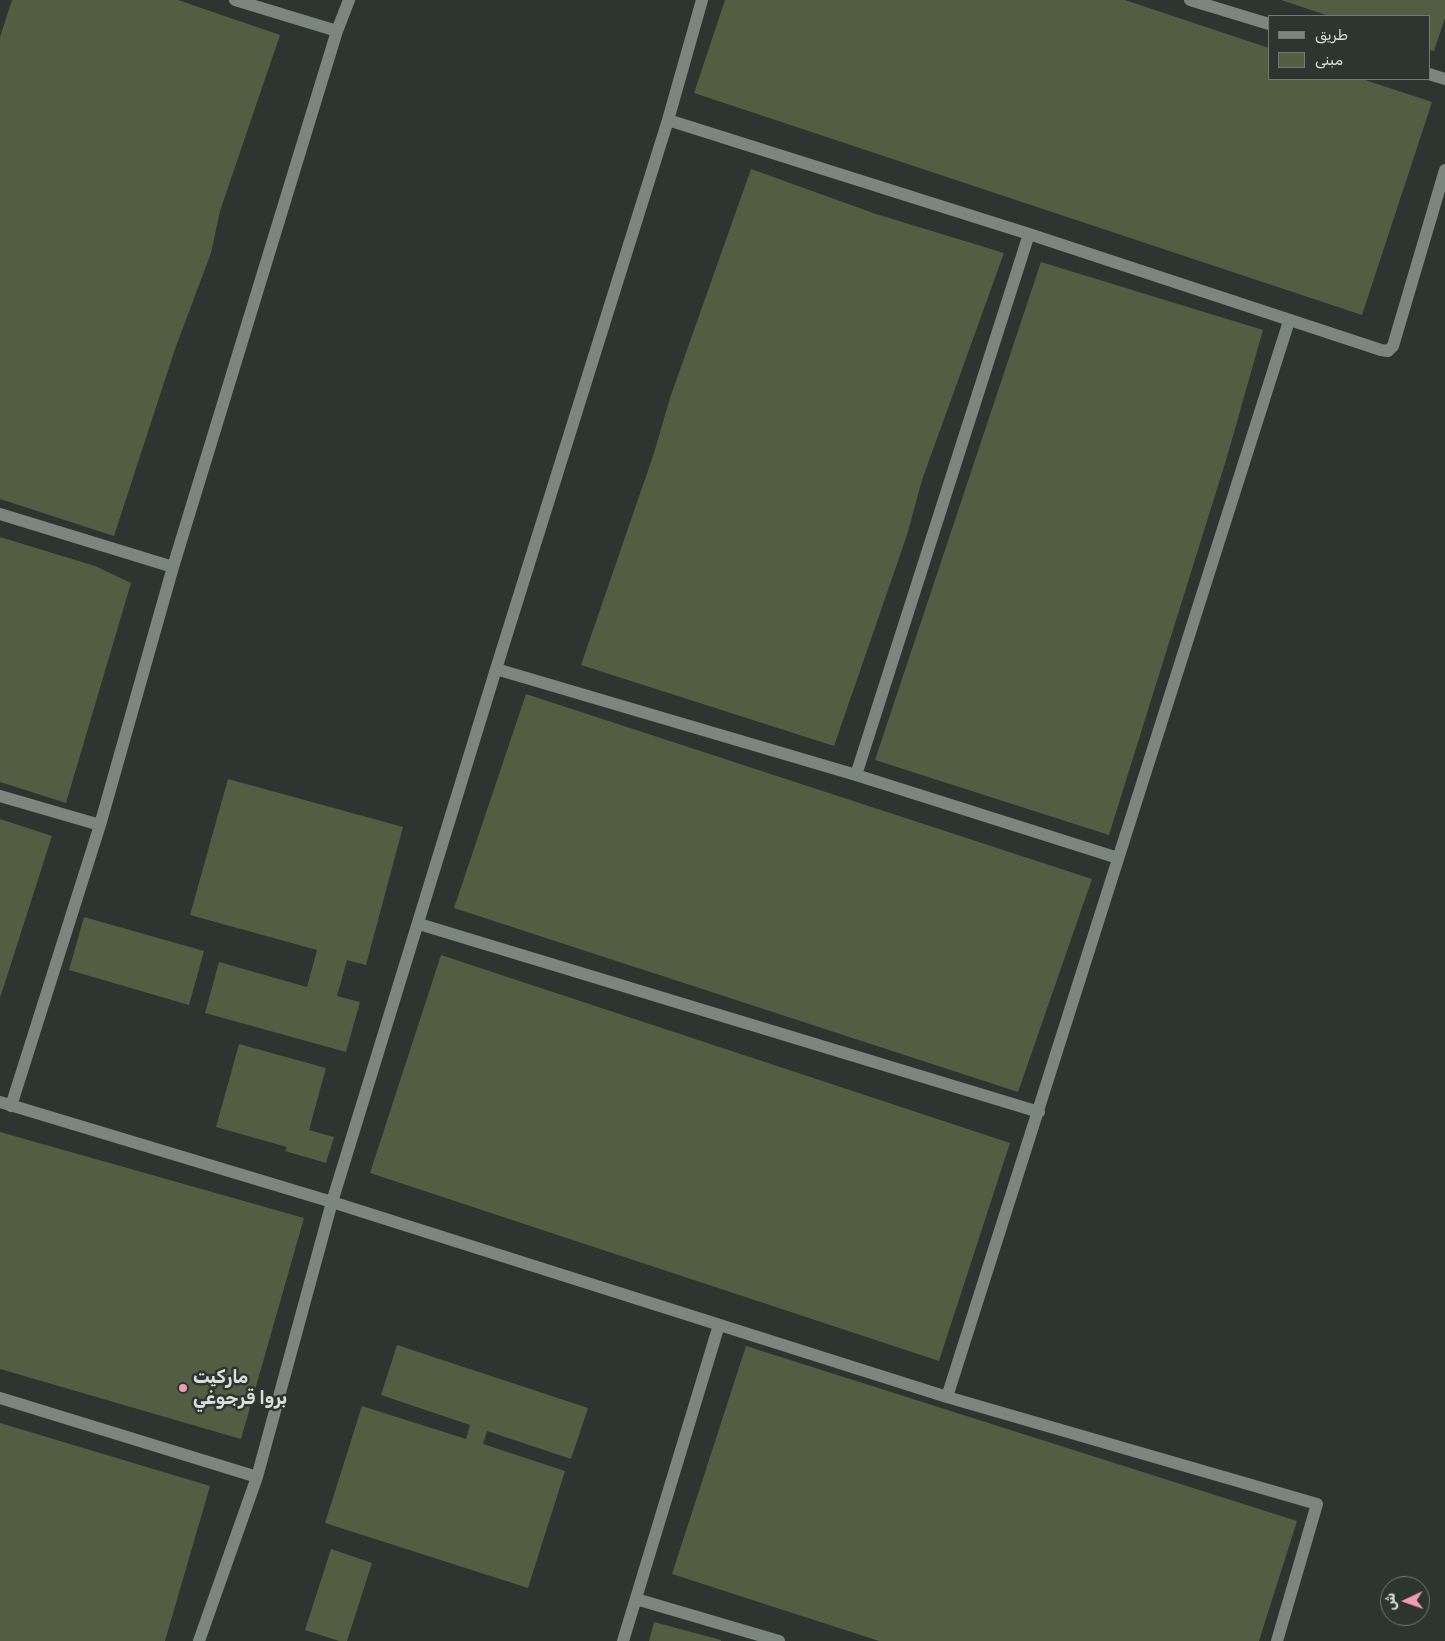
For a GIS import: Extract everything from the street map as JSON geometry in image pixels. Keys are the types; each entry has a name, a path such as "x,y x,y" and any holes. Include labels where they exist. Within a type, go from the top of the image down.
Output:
{"street":[{"path":"235,0 337,31"},
{"path":"349,0 337,31 173,567 100,825 6,1104 332,1202 947,1397 1317,1504 1277,1641"},
{"path":"199,1641 258,1477 332,1202 420,924 496,669 668,120 702,0"},
{"path":"1190,0 1268,24"},
{"path":"1430,74 1445,79"},
{"path":"668,120 1029,234 1289,321 1388,351 1393,346 1445,170"},
{"path":"856,775 1029,234"},
{"path":"947,1397 1289,321"},
{"path":"0,514 173,567"},
{"path":"496,669 856,775 1118,858"},
{"path":"0,796 100,825"},
{"path":"420,924 1039,1112"},
{"path":"623,1641 719,1325"},
{"path":"0,1398 258,1477"},
{"path":"636,1599 779,1641"}],"building":[{"path":"12,0 178,0 280,35 220,211 211,253 175,349 114,536 0,499 0,37"},
{"path":"725,0 1125,0 1268,48 1268,80 1365,80 1432,102 1362,315 694,93"},
{"path":"1281,0 1445,0 1445,18 1434,51 1430,50 1430,15 1326,15"},
{"path":"751,169 876,214 1004,253 922,480 907,535 834,746 581,665 654,453 670,398"},
{"path":"1041,262 1263,330 1227,457 1109,835 875,760"},
{"path":"0,537 95,566 131,583 66,803 0,782"},
{"path":"526,694 1092,879 1018,1092 454,908"},
{"path":"228,779 403,827 366,965 347,960 337,996 360,1002 346,1052 205,1013 219,962 307,987 317,950 190,915"},
{"path":"0,819 52,836 0,998"},
{"path":"84,917 204,951 189,1005 69,970"},
{"path":"441,955 1010,1143 939,1361 370,1173"},
{"path":"239,1044 326,1068 309,1130 334,1137 326,1163 285,1151 287,1147 216,1127"},
{"path":"0,1132 304,1218 241,1439 0,1369"},
{"path":"397,1345 588,1408 571,1459 487,1431 483,1444 565,1471 528,1588 325,1523 362,1406 466,1439 470,1425 381,1395"},
{"path":"746,1346 1297,1521 1259,1641 879,1641 672,1574"},
{"path":"0,1423 210,1486 165,1641 0,1641"},
{"path":"331,1549 372,1563 347,1641 339,1641 305,1630"},
{"path":"654,1622 721,1640 721,1641 649,1641"}],"place":[{"name":"ماركيت بروا قرجوغي","path":"183,1388"}]}
